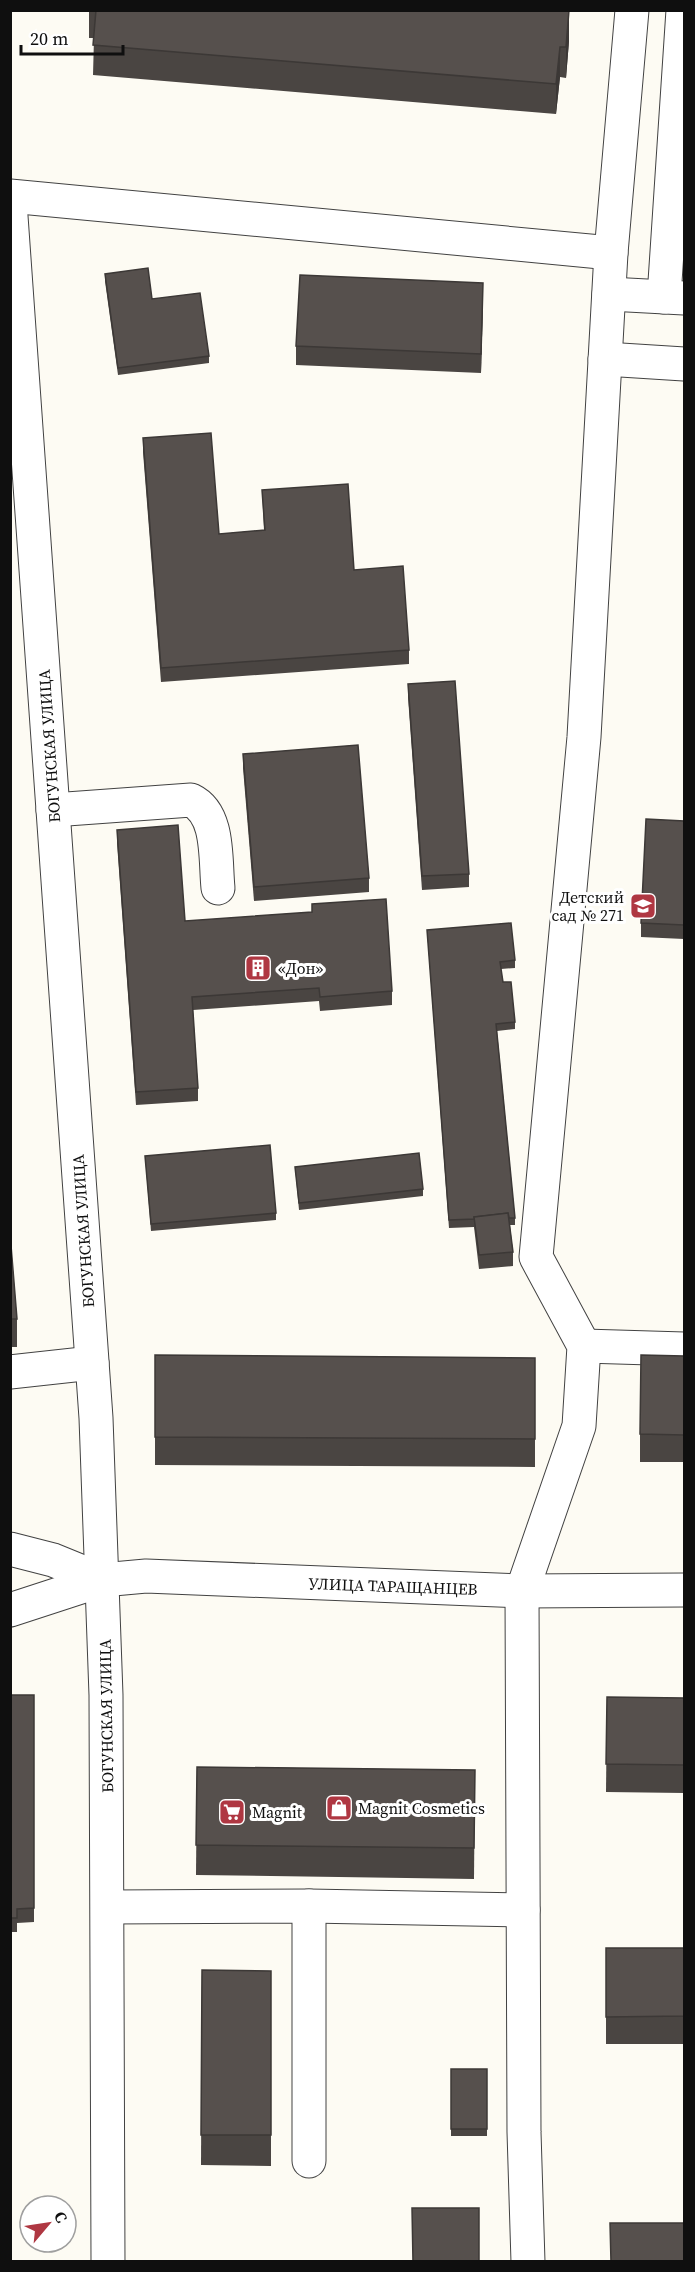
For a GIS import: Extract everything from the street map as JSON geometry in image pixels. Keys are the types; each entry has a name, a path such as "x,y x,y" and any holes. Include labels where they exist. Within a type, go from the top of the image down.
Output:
{"street":[{"path":"528,2262 524,2132 522,1591 579,1426 584,1346 536,1257 584,737 611,253 632,10"},
{"path":"609,294 674,298 683,10"},
{"path":"10,196 611,253"},
{"name":"БОГУНСКАЯ УЛИЦА","path":"10,202 92,1364 102,1580 109,1907 108,2262"},
{"path":"605,359 684,364"},
{"path":"53,810 191,800 203,805 212,823 218,888"},
{"path":"584,1346 684,1349"},
{"path":"10,1372 92,1364"},
{"name":"УЛИЦА ТАРАЩАНЦЕВ","path":"10,1549 53,1560 102,1580"},
{"name":"УЛИЦА ТАРАЩАНЦЕВ","path":"10,1610 102,1580 146,1576 522,1591 684,1590"},
{"path":"109,1907 309,1906 523,1910"},
{"path":"309,1906 309,2161"}],"building":[{"path":"96,10 569,10 566,47 560,47 556,84 93,45"},
{"path":"148,268 152,299 200,293 209,356 118,368 105,274"},
{"path":"300,275 483,283 481,354 296,346"},
{"path":"211,433 219,534 265,530 262,490 348,484 354,570 403,566 409,650 161,668 143,438"},
{"path":"455,681 469,874 422,876 408,684"},
{"path":"358,745 369,878 254,887 243,754"},
{"path":"646,819 684,821 684,925 641,923"},
{"name":"«Дон»","path":"178,825 185,921 312,912 312,904 386,899 392,991 320,997 319,988 192,997 198,1088 136,1092 117,830"},
{"path":"511,923 515,960 500,962 503,982 511,982 515,1022 496,1024 515,1218 509,1218 508,1213 474,1217 475,1219 449,1220 427,930"},
{"path":"270,1145 276,1213 151,1224 145,1156"},
{"path":"419,1153 423,1189 299,1203 295,1167"},
{"path":"508,1213 513,1252 479,1255 474,1217"},
{"path":"10,1233 17,1319 10,1319"},
{"path":"155,1355 535,1358 535,1439 155,1437"},
{"path":"641,1355 684,1356 684,1435 640,1434"},
{"path":"10,1695 34,1695 34,1908 17,1909 17,1918 10,1918"},
{"path":"607,1697 684,1698 684,1765 606,1764"},
{"path":"197,1767 475,1770 474,1848 196,1845"},
{"path":"606,1948 684,1948 684,2016 606,2017"},
{"path":"202,1970 271,1971 271,2135 201,2135"},
{"path":"451,2069 487,2069 487,2129 451,2129"},
{"path":"412,2208 479,2208 479,2262 413,2262"},
{"path":"610,2223 684,2223 684,2262 611,2262"}],"place":[{"name":"Детский сад № 271","path":"643,906"},
{"name":"«Дон»","path":"258,968"},
{"name":"Magnit Cosmetics","path":"339,1808"},
{"name":"Magnit","path":"232,1812"}]}
